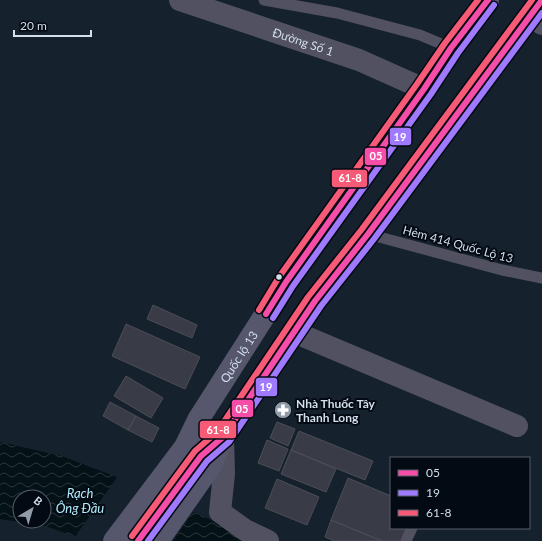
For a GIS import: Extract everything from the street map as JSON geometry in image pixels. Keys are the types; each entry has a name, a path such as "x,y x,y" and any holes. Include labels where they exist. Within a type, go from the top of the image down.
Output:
{"highway":[{"name":"Quốc lộ 13","path":"158,541 176,440 198,420 286,282 424,89 451,48 488,0"},
{"name":"Quốc lộ 13","path":"98,541 168,485 212,464 223,438 315,301 538,14"},
{"name":"Quốc lộ 13","path":"114,541 168,485"},
{"name":"Quốc lộ 13","path":"138,541 168,485"}],"street":[{"name":"Đường Số 1","path":"180,0 359,60 424,89"},
{"path":"294,332 517,426"},
{"path":"223,438 224,474 220,512 245,530 268,541"}],"lane":[{"path":"264,0 337,13 420,35 451,48"},
{"name":"Hẻm 414 Quốc Lộ 13","path":"368,234 502,270 542,278"},
{"path":"406,541 412,529"}],"water":[{"name":"Rạch Ông Đầu","path":"0,442 62,456 114,476 258,541 87,541 52,528 52,489 12,489 12,521 0,519"}],"pier":[{"path":"118,476 194,511 173,541 82,541 74,538"}],"building":[{"path":"153,305 197,325 192,338 147,319"},
{"path":"126,324 200,357 185,389 112,356"},
{"path":"126,376 163,398 151,418 114,396"},
{"path":"110,402 136,416 128,430 103,416"},
{"path":"136,416 159,428 152,442 128,430"},
{"path":"277,422 295,429 288,446 270,438"},
{"path":"299,431 373,461 365,480 291,450"},
{"path":"267,440 288,449 279,471 258,463"},
{"path":"291,450 336,469 326,492 281,474"},
{"path":"348,478 390,496 390,529 413,529 407,541 382,541 331,520"},
{"path":"277,479 319,497 307,525 265,508"},
{"path":"331,520 382,541 334,541 325,537"}],"transit line":[{"name":"61-8","path":"259,310 279,277 445,43 478,0"},
{"name":"05","path":"266,314 286,282 424,89 451,48 488,0"},
{"name":"61-8","path":"132,536 195,451 217,432 308,297 362,229 532,0"},
{"name":"05","path":"138,541 201,456 223,437 315,301 368,234 542,0"},
{"name":"19","path":"273,318 293,286 431,94 458,53 494,5"},
{"name":"19","path":"148,541 207,461 229,442 321,306 374,239 542,13"}],"place":[{"name":"Nhà Thuốc Tây Thanh Long","path":"283,410"}]}
